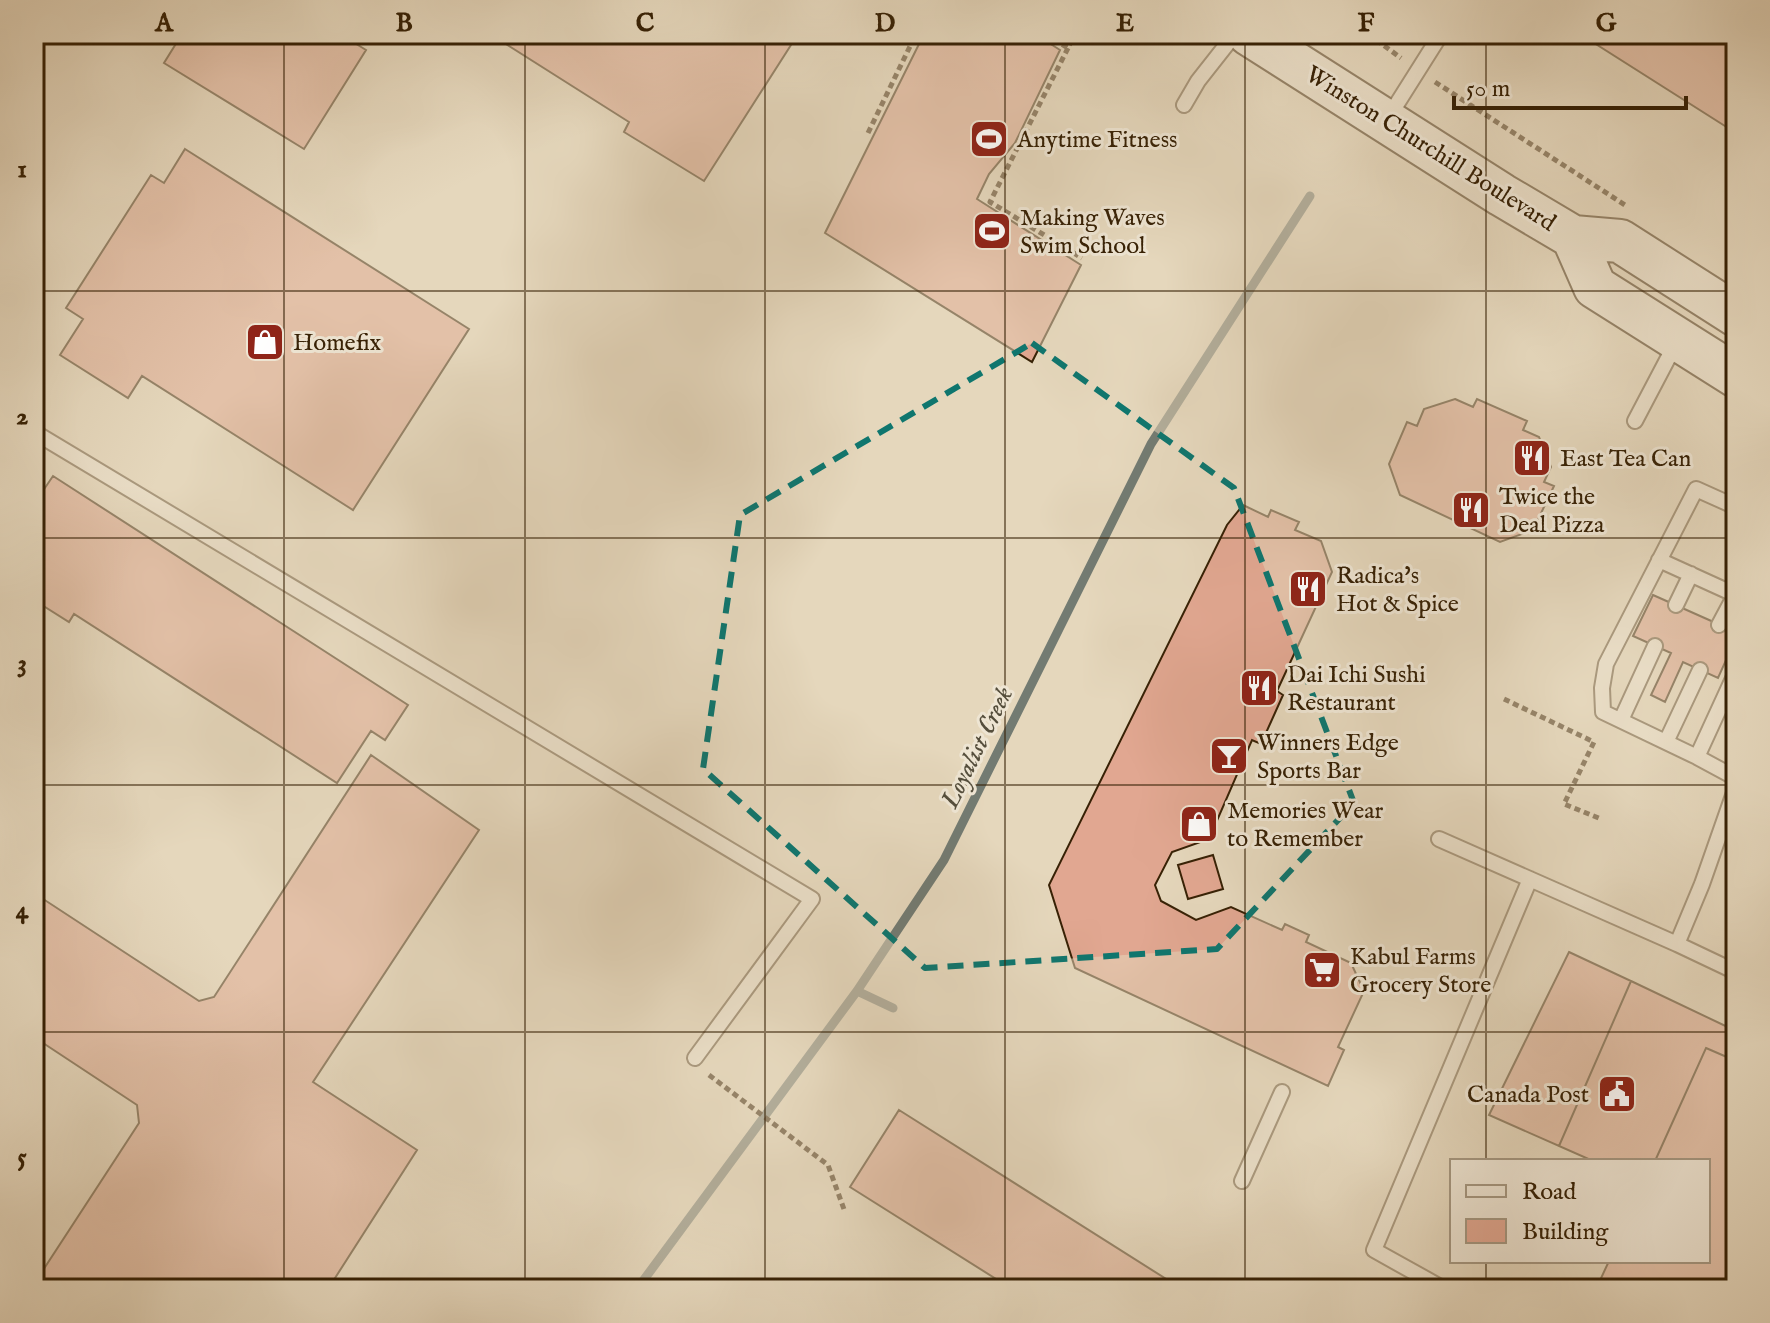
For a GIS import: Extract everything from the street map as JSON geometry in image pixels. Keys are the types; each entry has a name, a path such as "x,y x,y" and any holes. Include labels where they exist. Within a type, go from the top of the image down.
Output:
{"main road":[{"name":"Winston Churchill Boulevard","path":"1249,34 1573,237 1620,241 1736,315"},
{"name":"Winston Churchill Boulevard","path":"1573,237 1595,287 1736,376"}],"lane":[{"path":"1184,105 1198,81 1235,34"},
{"path":"1387,121 1441,34"},
{"path":"1635,421 1678,340"},
{"path":"34,432 812,899 695,1058"},
{"path":"1736,507 1696,489 1606,664 1602,688 1603,712 1736,778"},
{"path":"1659,560 1735,595 1719,625"},
{"path":"1676,605 1691,574"},
{"path":"1621,720 1655,646"},
{"path":"1666,742 1700,670"},
{"path":"1697,757 1736,672"},
{"path":"1677,944 1736,787"},
{"path":"1439,839 1736,972"},
{"path":"1444,1289 1374,1250 1530,879"},
{"path":"1242,1181 1282,1092"}],"path":[{"path":"868,133 916,34"},
{"path":"1045,34 1068,48"},
{"path":"1075,34 990,202 1082,258"},
{"path":"1368,34 1392,52"},
{"path":"1439,85 1636,211"},
{"path":"1504,699 1594,742 1564,804 1601,819"},
{"path":"709,1075 828,1165 845,1212"}],"highlighted area":[{"path":"1032,343 1234,488 1354,803 1217,949 925,968 703,769 740,515"}],"building":[{"path":"182,34 193,34 208,43 213,34 340,34 366,50 304,149 164,63"},
{"path":"490,34 798,34 704,181 624,132 629,122"},
{"path":"924,34 1035,34 1060,50 1015,143 989,174 977,199 1081,265 1032,362 825,233"},
{"path":"1580,34 1736,34 1736,133"},
{"name":"Homefix","path":"185,149 469,329 353,510 142,376 128,398 60,355 83,319 66,308 151,175 164,183"},
{"path":"1455,399 1473,407 1477,399 1527,421 1523,430 1539,437 1551,467 1544,482 1554,486 1533,530 1500,542 1400,495 1389,464 1407,422 1417,426 1424,409"},
{"path":"53,476 408,705 385,740 371,731 337,783 74,614 69,622 34,600 34,504"},
{"path":"1243,505 1268,517 1271,510 1299,522 1295,530 1321,541 1332,572 1277,691 1283,695 1261,744 1252,740 1209,839 1172,852 1155,885 1161,901 1196,920 1231,907 1282,930 1285,924 1309,935 1306,942 1351,963 1364,991 1338,1047 1344,1050 1328,1086 1075,968 1049,885 1227,525"},
{"path":"1653,595 1736,632 1718,678 1683,662 1665,702 1651,695 1671,653 1633,636"},
{"path":"371,755 479,830 313,1082 417,1150 328,1289 34,1289 34,1284 139,1123 137,1105 34,1037 34,893 199,1001 214,997"},
{"path":"1213,855 1223,889 1188,899 1178,865"},
{"path":"1569,952 1631,981 1559,1146 1489,1115"},
{"path":"1631,981 1736,1031 1736,1061 1706,1048 1656,1159 1588,1159 1559,1146"},
{"path":"1706,1048 1736,1061 1736,1289 1596,1289 1608,1263 1710,1263 1710,1159 1656,1159"},
{"path":"899,1110 1182,1289 1012,1289 850,1187"}],"waterway":[{"name":"Loyalist Creek","path":"637,1289 857,991 944,860 1151,444 1310,196"},
{"path":"857,991 893,1008"}],"place":[{"name":"Anytime Fitness","path":"989,139"},
{"name":"Making Waves Swim School","path":"992,231"},
{"name":"Homefix","path":"265,342"},
{"name":"East Tea Can","path":"1532,458"},
{"name":"Twice the Deal Pizza","path":"1471,510"},
{"name":"Radica's Hot & Spice","path":"1308,589"},
{"name":"Dai Ichi Sushi Restaurant","path":"1259,688"},
{"name":"Winners Edge Sports Bar","path":"1229,756"},
{"name":"Memories Wear to Remember","path":"1199,824"},
{"name":"Kabul Farms Grocery Store","path":"1322,970"},
{"name":"Canada Post","path":"1617,1094"}]}
